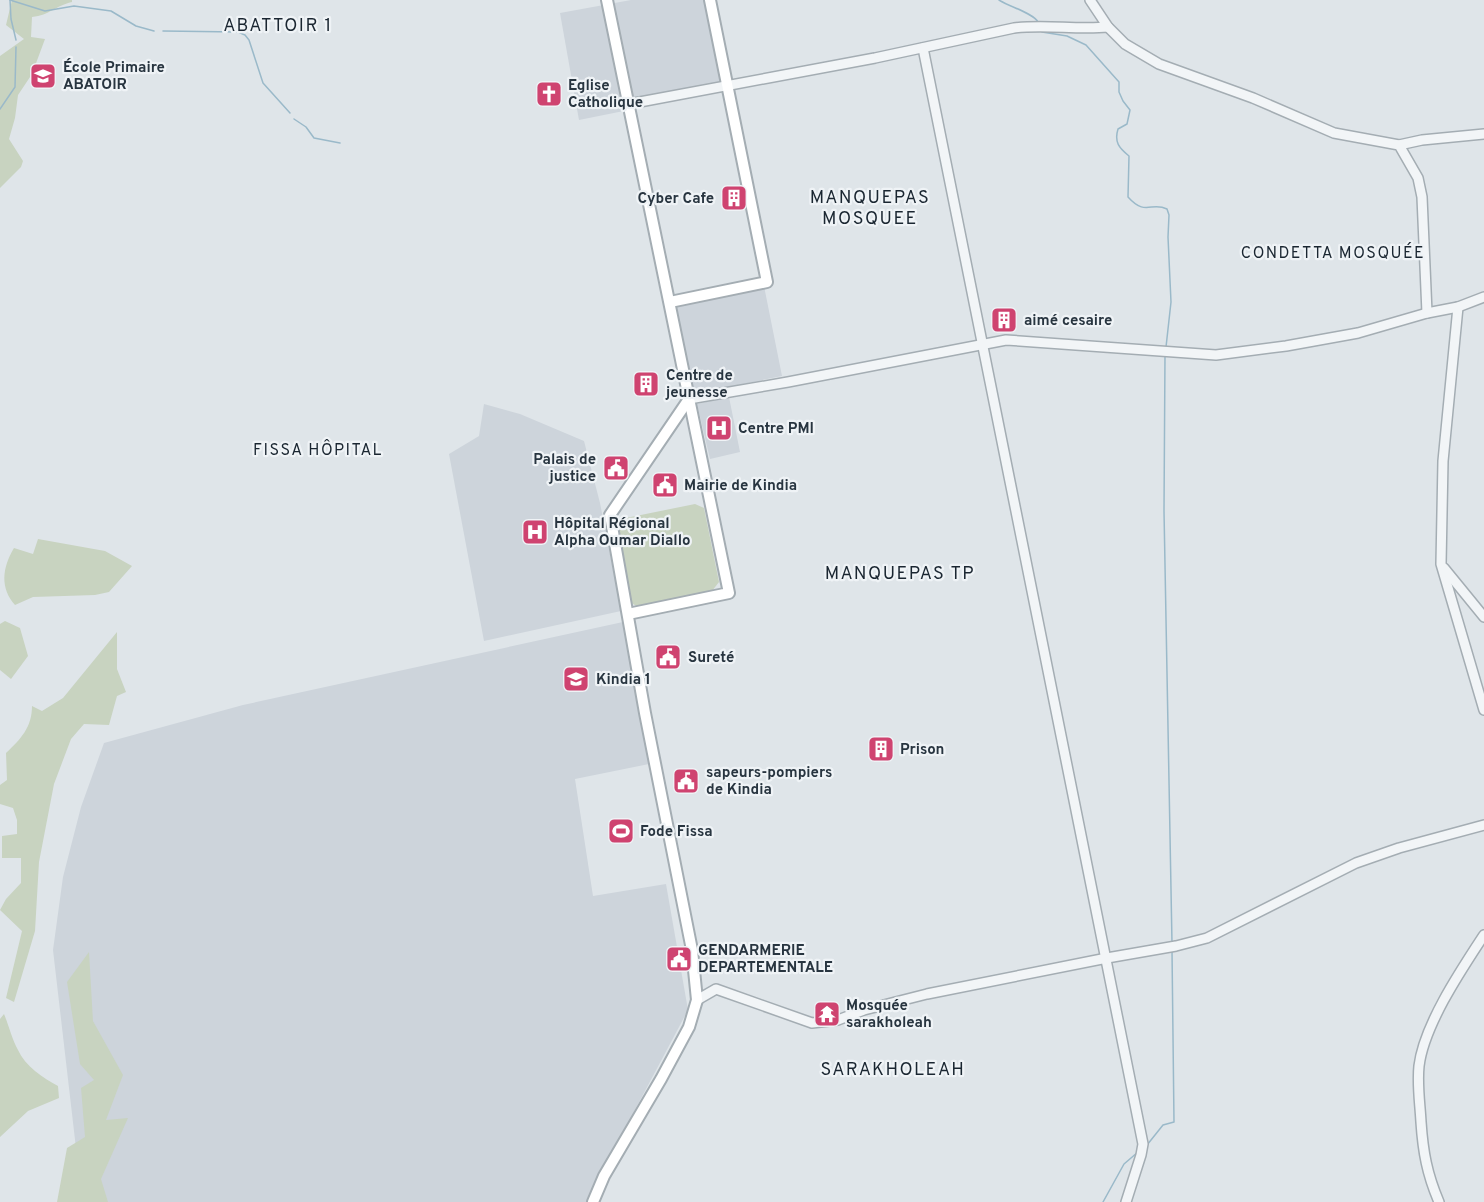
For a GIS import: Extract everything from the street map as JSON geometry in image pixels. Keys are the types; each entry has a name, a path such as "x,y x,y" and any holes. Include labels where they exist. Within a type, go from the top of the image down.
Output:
{"main road":[{"path":"607,0 729,593 628,614"},
{"path":"670,302 767,282 710,0"},
{"path":"593,1202 604,1176 662,1079 683,1037 697,1000 692,950 610,515 689,399"}],"street":[{"path":"1090,0 1108,27 1125,44 1159,64 1252,98 1334,134 1399,145 1422,140 1484,134"},
{"path":"629,104 891,55 1014,28 1036,25 1087,29 1108,27"},
{"path":"923,48 1143,1144 1142,1155 1126,1202"},
{"path":"1399,145 1418,178 1422,197 1427,313"},
{"path":"689,399 1006,340 1216,355 1286,346 1358,333 1427,313 1458,307 1484,297"},
{"path":"1458,307 1443,461 1441,564 1484,710"},
{"path":"1441,564 1484,617"},
{"path":"697,1000 716,988 812,1023 838,1020 864,1010 927,994 1172,947 1207,938 1356,863 1400,848 1484,825"},
{"path":"1439,1202 1424,1160 1419,1063 1425,1040 1438,1011 1484,935"}],"shaded area":[{"path":"631,0 708,0 728,90 579,120 560,13"},
{"path":"764,286 782,376 693,394 675,304"},
{"name":"Centre PMI","path":"729,397 740,452 710,459 697,404"},
{"name":"Hôpital Régional Alpha Oumar Diallo","path":"484,404 520,414 584,441 600,503 621,611 484,641 449,454 479,436"},
{"path":"623,622 649,764 575,779 593,896 666,884 688,1010 586,1202 85,1202 79,1174 53,950 63,877 81,807 104,743 243,705"}],"green space":[{"path":"12,0 72,0 72,2 32,17 31,37 45,39 32,74 18,95 9,139 23,161 21,167 0,188 0,56 24,39 6,25"},
{"path":"695,504 704,508 719,582 712,591 638,607 630,602 616,526 621,519"},
{"path":"38,539 105,551 132,566 109,592 95,595 33,597 15,605 5,585 7,563 14,548 33,554"},
{"path":"5,621 20,628 28,656 11,679 0,670 0,624"},
{"path":"117,632 117,669 126,692 117,696 109,725 84,724 71,739 54,784 39,862 35,931 14,1002 6,998 22,931 0,910 6,899 21,883 21,858 2,858 2,836 17,834 17,820 13,808 0,804 0,785 7,780 6,753 25,732 32,706 42,711 63,698"},
{"path":"89,952 93,1021 123,1075 106,1120 128,1118 101,1179 108,1202 57,1202 67,1148 85,1137 81,1088 94,1080 80,1064 67,982"},
{"path":"4,1014 21,1056 35,1071 58,1086 59,1098 28,1111 0,1137 0,1019"}],"waterway":[{"path":"10,0 45,11 74,6 111,11 136,26 154,31"},
{"path":"10,0 11,19 16,40"},
{"path":"999,0 1026,13 1038,22"},
{"path":"163,31 238,32 245,35 249,40 263,83 290,113"},
{"path":"1042,32 1067,36 1086,45 1119,82 1119,92 1130,110 1127,124 1118,129 1117,138 1120,147 1129,156 1128,197 1139,206 1167,209 1169,215 1171,302 1166,347"},
{"path":"0,109 15,87 16,47"},
{"path":"294,119 306,127 314,138 340,143"},
{"path":"1165,354 1164,511 1172,943"},
{"path":"1147,1145 1163,1125 1174,1122 1172,951"},
{"path":"1103,1202 1124,1164 1138,1152"}],"place":[{"name":"École Primaire ABATOIR","path":"43,76"},
{"name":"Eglise Catholique","path":"549,94"},
{"name":"Cyber Cafe","path":"734,198"},
{"name":"aimé cesaire","path":"1004,320"},
{"name":"Centre de jeunesse","path":"646,384"},
{"name":"Centre PMI","path":"719,428"},
{"name":"Palais de justice","path":"616,468"},
{"name":"Mairie de Kindia","path":"665,485"},
{"name":"Hôpital Régional Alpha Oumar Diallo","path":"535,532"},
{"name":"Sureté","path":"668,657"},
{"name":"Kindia 1","path":"576,679"},
{"name":"Prison","path":"881,749"},
{"name":"sapeurs-pompiers de Kindia","path":"686,781"},
{"name":"Fode Fissa","path":"621,831"},
{"name":"GENDARMERIE DEPARTEMENTALE","path":"679,959"},
{"name":"Mosquée sarakholeah","path":"827,1014"}],"district":[{"name":"ABATTOIR 1","path":"278,25"},
{"name":"MANQUEPAS MOSQUEE","path":"870,207"},
{"name":"СONDETTA MOSQUÉE","path":"1333,252"},
{"name":"FISSA HÔPITAL","path":"318,449"},
{"name":"MANQUEPAS TP","path":"900,573"},
{"name":"SARAKHOLEAH","path":"893,1069"}]}
